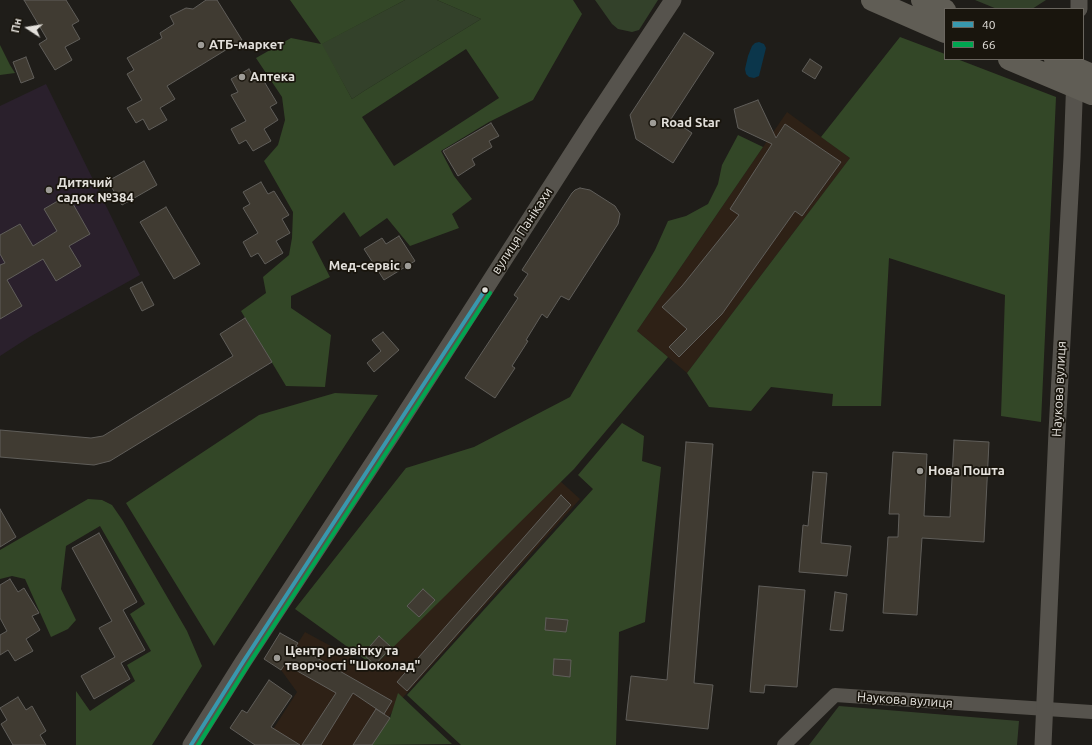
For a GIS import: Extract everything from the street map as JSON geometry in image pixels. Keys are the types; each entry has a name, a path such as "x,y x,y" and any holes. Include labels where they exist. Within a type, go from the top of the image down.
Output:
{"main road":[{"path":"872,0 944,32"},
{"path":"922,0 944,10"},
{"path":"1013,60 1082,77"},
{"path":"1056,60 1082,77"}],"street":[{"name":"вулиця Панікахи","path":"191,745 243,662 404,416 590,124 673,0"},
{"name":"Наукова вулиця","path":"1044,745 1057,432 1082,77"},
{"name":"Наукова вулиця","path":"784,745 835,695 1092,712"}],"shaded area":[{"name":"Дитячий садок №384","path":"46,84 140,275 31,336 0,356 0,106"},
{"path":"787,112 850,158 687,373 637,331"},
{"path":"548,470 580,499 398,703 370,745 263,745 297,692 281,670 305,632 373,669"}],"green space":[{"path":"290,0 405,0 322,44 352,99 481,19 437,0 573,0 582,14 533,100 489,122 441,151 454,176 472,199 452,214 459,228 410,246 387,218 360,237 344,212 312,242 330,277 291,296 291,308 331,335 325,387 286,386 241,311 266,293 263,277 289,255 292,238 293,212 264,161 278,145 285,120 282,97 256,58 291,38 321,44","holes":["466,49 499,98 394,166 362,117"]},
{"path":"405,0 437,0 481,19 352,99 321,44"},
{"path":"595,0 658,0 639,30 632,32 618,29 612,24"},
{"path":"975,0 1046,0 1034,8 995,8"},
{"path":"900,37 944,54 944,60 960,60 1056,97 1041,422 1001,416 1005,295 889,258 881,406 832,406 833,394 771,387 751,411 709,407 687,373 850,158 821,137"},
{"path":"0,45 10,65 15,73 0,75"},
{"path":"738,135 763,147 637,331 668,357 574,469 374,666 295,609 406,468 474,447 570,397 655,250 668,221 686,216 708,204 718,184 722,165"},
{"path":"335,393 378,395 214,646 126,503 259,415"},
{"path":"622,423 644,436 642,461 661,467 645,622 619,632 616,745 461,745 407,695 593,489 578,475"},
{"path":"88,499 102,500 112,505 123,521 187,631 202,666 152,745 76,745 76,691 90,711 135,681 127,665 151,651 130,614 145,604 100,526 66,546 61,589 76,620 68,629 51,637 25,579 12,576 0,579 0,550"},
{"path":"398,693 452,744 372,745 390,718"},
{"path":"839,706 1019,721 1017,745 809,745"}],"water":[{"path":"759,42 764,44 766,48 759,76 754,78 749,77 746,74 745,69 748,56 752,46"}],"building":[{"path":"24,0 66,0 79,21 72,25 80,39 65,47 72,60 55,70 39,44 47,39"},
{"path":"206,0 217,0 242,40 167,86 175,99 160,108 167,120 149,130 143,119 136,123 127,108 142,100 127,74 134,70 127,58 162,38 160,33 174,24 170,16 186,8 193,9"},
{"path":"684,33 714,53 671,119 692,133 673,163 636,139 630,115"},
{"path":"26,57 34,78 21,83 13,62"},
{"path":"810,59 822,67 815,79 802,71"},
{"path":"249,69 256,82 262,78 277,103 270,107 278,120 264,129 271,141 253,151 246,140 239,144 231,129 246,121 231,95 238,92 231,79"},
{"path":"758,100 776,138 785,124 841,162 802,216 795,211 722,314 679,357 669,347 687,329 662,307 682,286 739,215 730,209 772,144 738,128 734,109"},
{"path":"491,123 499,136 489,141 492,147 472,159 475,165 458,176 443,151"},
{"path":"144,161 157,185 122,205 108,181"},
{"path":"261,182 268,194 274,191 289,215 282,219 290,233 276,241 283,253 265,264 258,253 251,257 243,242 258,233 243,208 250,204 243,192"},
{"path":"580,188 590,190 615,206 620,214 618,224 569,300 561,296 547,318 542,314 526,340 528,341 512,366 515,368 495,398 465,378 518,298 514,295 528,274 522,270 572,193"},
{"path":"68,195 90,234 69,246 81,266 56,281 43,259 7,280 22,306 0,319 0,265 5,263 0,254 0,235 20,224 33,246 57,231 44,209"},
{"path":"166,207 200,264 174,279 140,222"},
{"path":"399,236 415,261 384,280 364,249 382,238 386,244"},
{"path":"142,282 154,305 142,311 130,288"},
{"path":"245,318 272,362 110,461 94,465 0,457 0,430 91,438 103,436 233,356 220,334"},
{"path":"383,332 399,350 374,372 367,363 381,351 372,340"},
{"path":"954,440 989,442 984,542 922,538 917,615 883,613 888,537 898,537 899,514 889,514 893,452 927,454 924,516 950,517"},
{"path":"686,442 713,444 694,683 713,685 708,729 626,720 631,676 667,680"},
{"path":"813,472 827,473 821,543 851,546 847,576 799,572 803,525 808,526"},
{"path":"561,495 571,505 407,691 397,682"},
{"path":"0,509 16,537 0,547"},
{"path":"99,533 137,602 123,610 145,650 121,663 130,679 94,699 81,676 115,657 99,628 112,621 72,548"},
{"path":"10,579 18,592 24,588 39,613 32,616 40,630 26,639 33,651 15,661 8,650 0,655 0,635 7,631 0,618 0,585"},
{"path":"759,586 805,590 797,687 765,685 764,693 750,692"},
{"path":"423,589 435,600 419,617 407,606"},
{"path":"835,592 847,594 843,631 830,630"},
{"path":"546,618 568,620 566,632 545,630"},
{"path":"280,633 298,643 296,646 392,701 384,714 353,693 321,745 302,745 336,693 285,664 281,670 264,659"},
{"path":"379,636 391,647 375,665 363,654"},
{"path":"554,659 571,660 570,677 553,675"},
{"path":"269,680 292,696 271,727 300,745 255,745 230,728 242,710 247,713"},
{"path":"18,697 26,710 32,706 46,731 40,735 46,745 13,745 1,724 7,720 0,708"},
{"path":"376,709 390,718 372,745 353,745"}],"transit line":[{"name":"40","path":"191,745 243,662 485,290"},
{"name":"66","path":"198,745 248,665 490,293"}],"place":[{"name":"АТБ-маркет","path":"201,45"},
{"name":"Аптека","path":"242,77"},
{"name":"Road Star","path":"653,123"},
{"name":"Дитячий садок №384","path":"49,190"},
{"name":"Мед-сервіс","path":"408,266"},
{"name":"Нова Пошта","path":"920,471"},
{"name":"Центр розвітку та творчості \"Шоколад\"","path":"277,658"}]}
